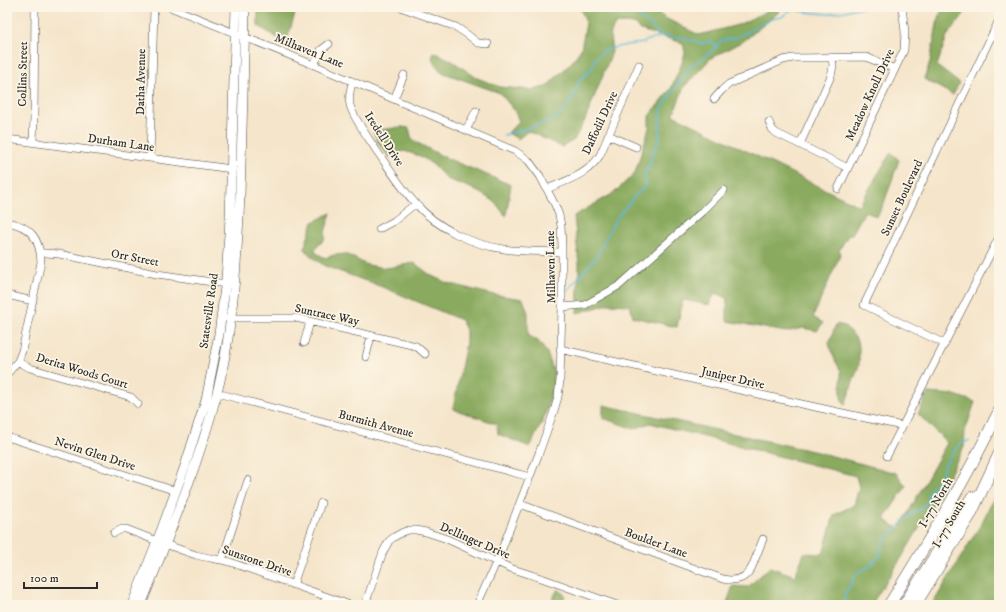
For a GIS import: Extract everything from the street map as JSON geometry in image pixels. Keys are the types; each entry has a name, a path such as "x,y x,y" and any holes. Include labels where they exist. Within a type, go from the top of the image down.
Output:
{"highway":[{"name":"I-77 North","path":"889,605 950,505 976,458 999,411"},
{"path":"904,605 997,457"},
{"name":"I-77 South","path":"915,605 971,514 997,457"}],"main road":[{"name":"Statesville Road","path":"132,605 185,494 217,393 221,372 226,317 226,284 232,169 236,7"},
{"name":"Statesville Road","path":"141,605 162,543 176,491 188,459 206,400 215,357 226,317 236,267 245,7"}],"street":[{"name":"Collins Street","path":"33,142 35,7"},
{"name":"Datha Avenue","path":"150,158 154,7"},
{"name":"Milhaven Lane","path":"170,7 245,36 504,146 523,156 531,163 547,189 559,215 562,234 562,307 560,380 558,397 520,504 497,562 477,605"},
{"path":"400,7 456,28 478,43 488,44"},
{"name":"Meadow Knoll Drive","path":"838,189 904,50 906,32 902,7"},
{"name":"Sunset Boulevard","path":"944,344 864,305 999,20"},
{"path":"314,65 321,50 329,44"},
{"path":"800,144 832,76 832,57"},
{"path":"714,99 729,84 783,60 793,58 866,57 895,69"},
{"name":"Daffodil Drive","path":"547,189 580,174 596,161 639,65"},
{"path":"394,99 404,75"},
{"name":"Iredell Drive","path":"352,81 350,101 351,110 373,145 415,204 426,214 447,229 476,242 503,249 519,251 562,252"},
{"path":"466,130 476,111"},
{"path":"769,122 772,129 776,133 848,168"},
{"path":"608,135 636,147"},
{"name":"Durham Lane","path":"7,138 232,169"},
{"path":"562,307 585,305 620,285 705,209 724,190"},
{"path":"379,229 394,221 415,204"},
{"path":"7,222 20,226 30,232 40,248 41,262 22,351 18,361 7,374"},
{"path":"887,456 999,237"},
{"name":"Orr Street","path":"40,253 59,254 157,274 226,284"},
{"path":"7,295 33,301"},
{"name":"Suntrace Way","path":"226,317 290,318 403,342 416,346 424,354"},
{"path":"304,343 310,322"},
{"path":"366,357 371,336"},
{"name":"Juniper Drive","path":"560,350 902,426"},
{"name":"Derita Woods Court","path":"18,361 30,368 130,397 138,404"},
{"name":"Burmith Avenue","path":"217,393 530,476"},
{"name":"Nevin Glen Drive","path":"7,438 176,491"},
{"path":"222,560 248,480"},
{"path":"293,585 321,503"},
{"name":"Boulder Lane","path":"520,504 729,581 740,579 747,575 752,567 763,539"},
{"name":"Sunstone Drive","path":"114,533 122,528 126,529 162,543 198,555 222,560 350,605"},
{"name":"Dellinger Drive","path":"365,605 386,546 394,537 409,530 426,532 459,544 510,568 617,605"},
{"path":"323,605 326,597"}],"green space":[{"path":"258,7 297,7 286,43 258,26"},
{"path":"580,7 649,7 665,18 699,35 738,25 769,10 780,11 745,40 711,58 684,87 673,115 859,206 891,152 899,160 884,203 877,217 865,211 852,234 849,234 839,250 841,253 813,317 823,323 817,331 803,328 786,332 727,321 726,297 715,293 709,305 683,300 677,327 633,317 630,305 609,304 577,313 579,265 574,216 614,193 635,173 649,128 649,116 671,89 685,53 683,43 641,30 634,24 624,23 614,25 610,36 612,52 585,120 574,140 562,147 528,131 518,139 508,133 519,121 514,110 500,93 441,72 432,59 434,52 451,60 477,78 500,87 532,90 546,87 571,63 581,49 586,23"},
{"path":"942,7 965,7 964,14 947,36 937,66 959,83 953,95 924,79 930,62 937,24"},
{"path":"402,127 409,128 412,140 446,158 511,185 506,216 494,201 471,188 447,179 432,164 420,156 404,151 389,157 380,146 373,131"},
{"path":"331,213 325,232 325,239 316,248 315,252 325,258 334,255 346,254 367,265 387,268 414,263 432,276 447,283 490,294 523,299 528,313 528,335 538,341 547,353 554,373 550,401 530,447 498,434 497,424 453,409 466,343 466,330 461,320 385,288 325,266 304,249 313,222"},
{"path":"836,324 845,326 855,337 859,346 859,365 845,405 841,398 841,371 829,344"},
{"path":"928,393 955,395 975,402 965,431 964,447 940,493 902,557 871,605 726,605 733,586 748,587 770,567 795,576 804,553 823,554 834,515 854,505 859,487 856,476 650,423 634,429 603,418 603,405 817,452 896,473 906,486 884,519 899,529 947,443 918,414"},
{"path":"999,489 999,605 932,605 981,524"},
{"path":"558,589 565,595 561,605 549,605"}],"waterway":[{"path":"629,7 661,35"},
{"path":"567,291 597,256 613,224 622,211 644,187 645,171 649,169 651,154 655,150 660,135 660,117 662,109 691,66 711,52 721,41 737,37 771,19 782,17 788,11 796,10 828,14 852,9 873,7"},
{"path":"888,7 892,8"},
{"path":"504,135 529,128 560,115 576,92 581,78 591,69 594,59 604,50 644,43 647,40 658,38 661,35 669,36 671,38 682,37 701,44 711,41 716,46"},
{"path":"841,605 845,598 845,593 851,585 855,575 871,566 876,559 879,558 886,538 912,513 921,509 928,502 927,498 929,491 938,480 951,455 959,445 969,441"}]}
